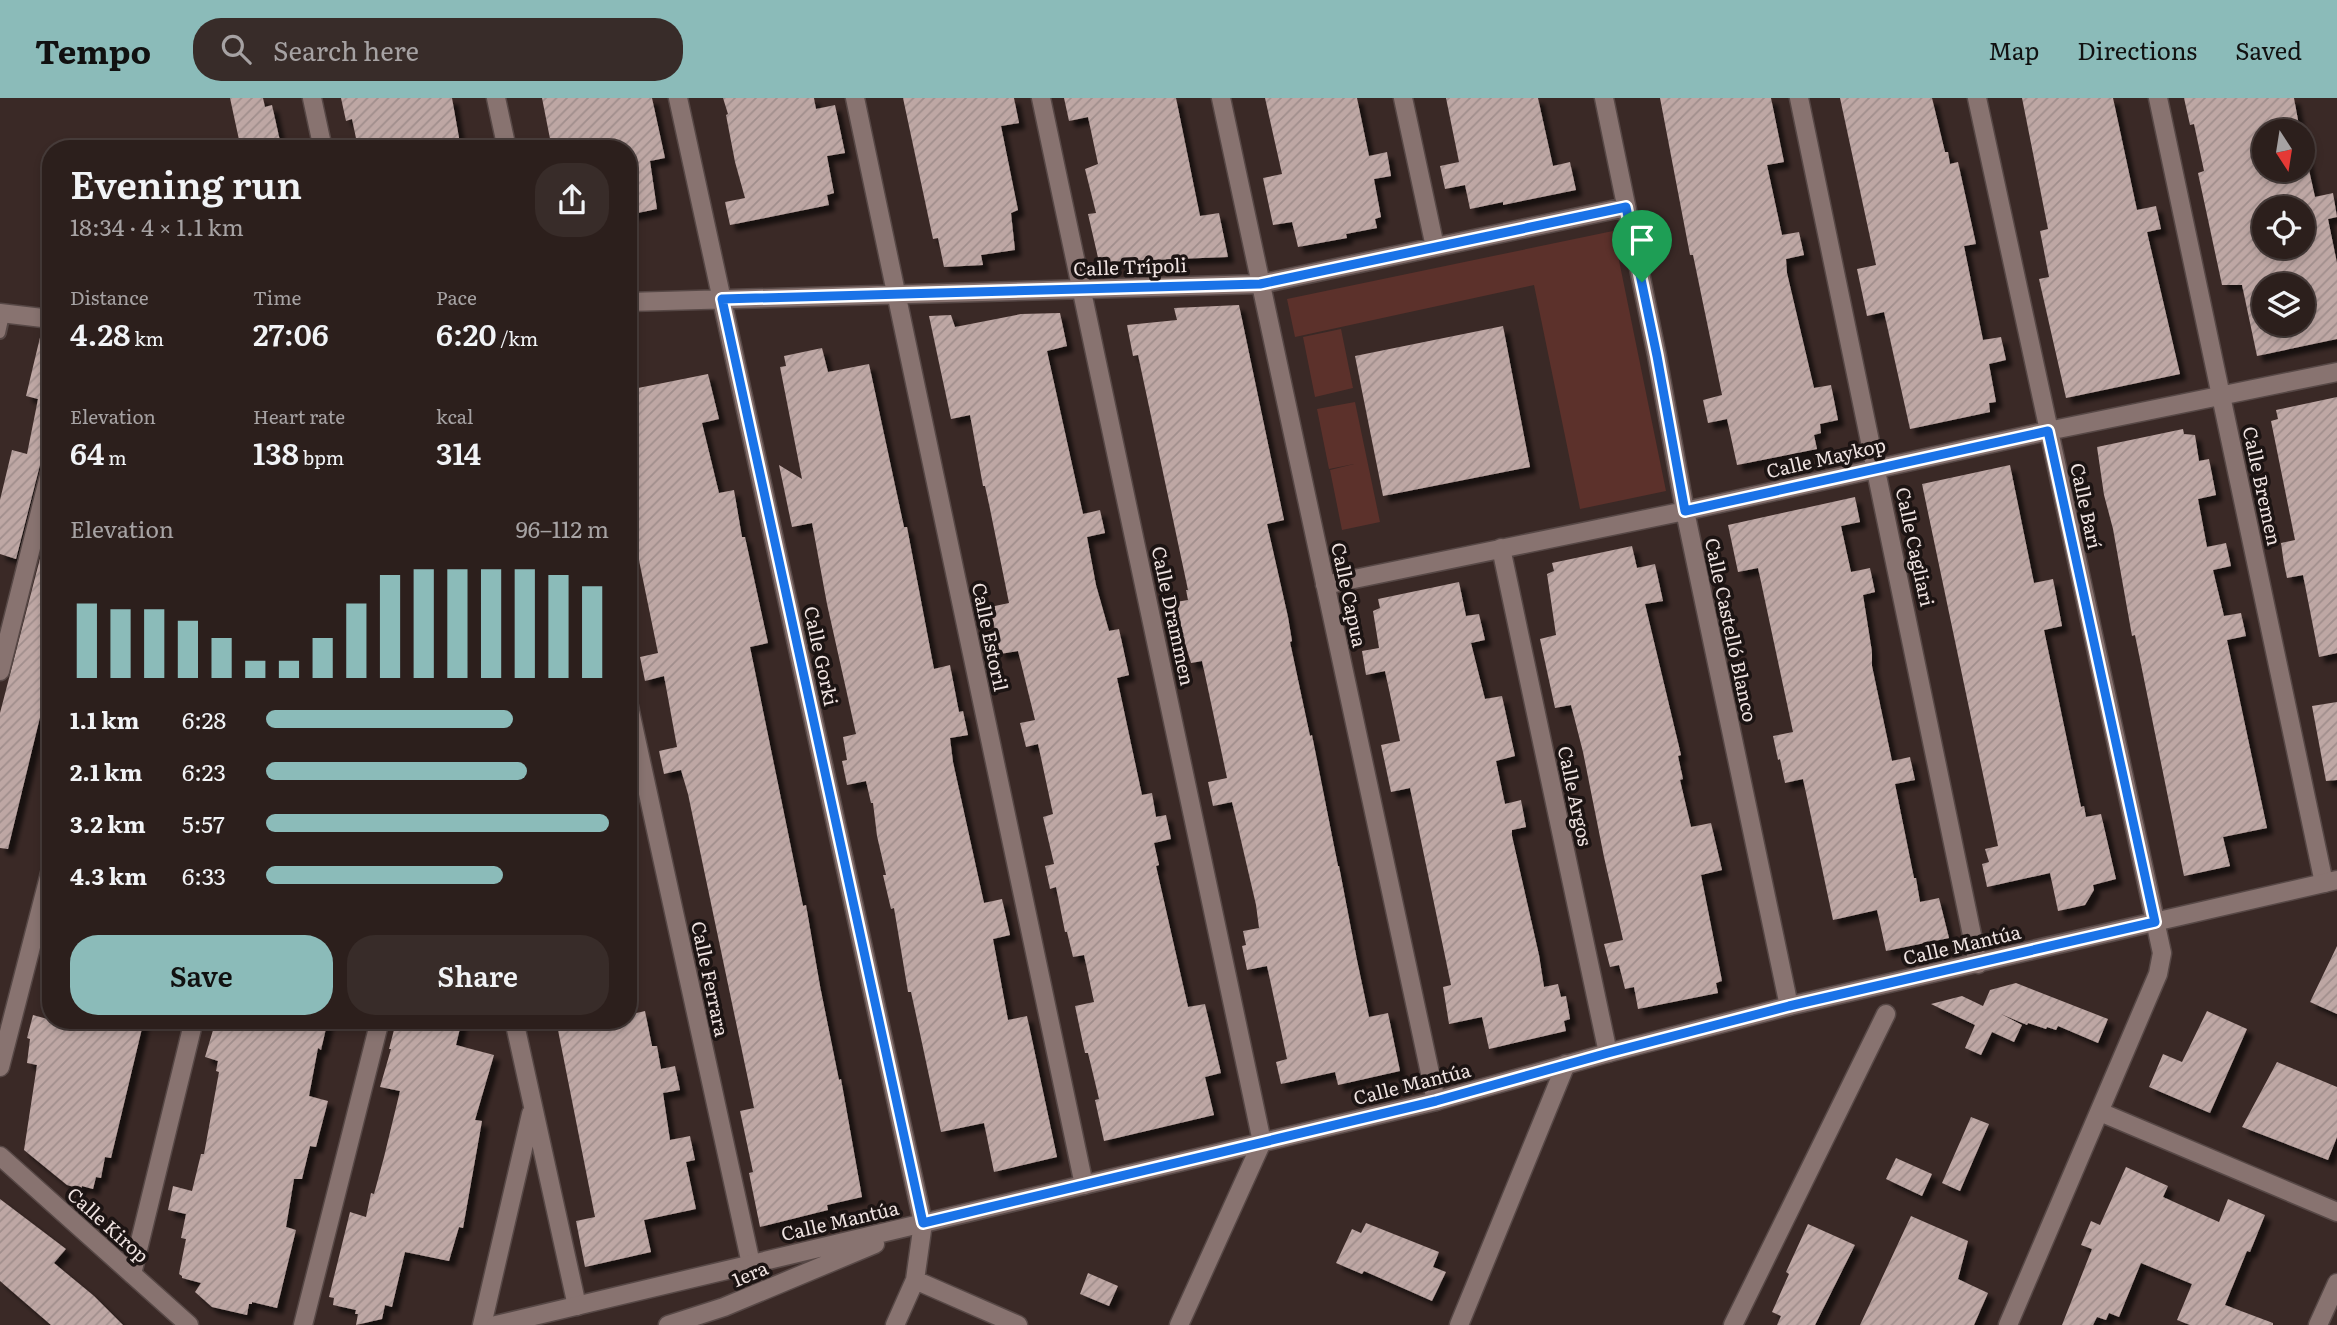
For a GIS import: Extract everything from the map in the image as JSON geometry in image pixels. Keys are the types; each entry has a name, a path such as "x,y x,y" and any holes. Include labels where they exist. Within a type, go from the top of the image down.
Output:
{"street":[{"path":"312,98 321,140"},
{"path":"496,98 505,140"},
{"name":"Calle Gorki","path":"678,98 923,1223"},
{"name":"Calle Estoril","path":"855,98 1084,1185"},
{"name":"Calle Drammen","path":"1041,98 1262,1142"},
{"name":"Calle Capua","path":"1221,98 1436,1101"},
{"path":"1403,98 1435,247"},
{"name":"Calle Castelló Blanco","path":"1604,98 1657,356 1685,511 1789,1006"},
{"name":"Calle Cagliari","path":"1799,98 1978,964"},
{"name":"Calle Barí","path":"1977,98 2162,953 2158,974 2008,1325"},
{"name":"Calle Bremen","path":"2158,98 2331,881"},
{"name":"Calle Trípoli","path":"637,302 1260,284 1626,207"},
{"path":"1,320 42,318"},
{"name":"Calle Maykop","path":"1325,585 2337,372"},
{"path":"0,671 42,504"},
{"name":"Calle Argos","path":"1501,548 1608,1053"},
{"name":"Calle Ferrara","path":"637,743 751,1264"},
{"name":"Calle Mantúa","path":"496,1325 1436,1101 1789,1006 2331,881"},
{"path":"0,1067 42,904"},
{"path":"1733,1325 1886,1014"},
{"path":"131,1274 192,1029"},
{"path":"303,1325 378,1029"},
{"path":"516,1029 577,1306"},
{"path":"1459,1325 1566,1064"},
{"path":"482,1325 533,1106"},
{"path":"2100,1112 2337,1212"},
{"path":"1179,1325 1262,1142"},
{"name":"Calle Kirop","path":"0,1156 189,1325"},
{"path":"895,1325 915,1280 923,1223"},
{"name":"1era","path":"668,1325 724,1307 923,1223"},
{"path":"915,1280 1018,1325"},
{"path":"2318,1325 2337,1283"}],"shaded area":[{"path":"1613,231 1666,491 1580,509 1534,285 1295,337 1287,299"},
{"path":"1341,329 1353,388 1315,397 1303,337"},
{"path":"1355,402 1380,522 1342,530 1330,470 1354,464 1329,469 1317,409"}],"building":[{"path":"230,98 263,98 265,107 272,105 280,140 239,140"},
{"path":"341,98 452,98 459,140 356,140 352,119 346,121"},
{"path":"542,98 652,98 665,158 650,161 657,209 637,213 637,140 550,140"},
{"path":"723,98 814,98 816,109 835,105 845,153 827,156 834,193 827,195 829,205 730,225 725,202 745,198"},
{"path":"903,98 1014,98 1019,123 1001,126 1018,210 1011,213 1015,250 981,255 983,265 944,267 938,238 933,239"},
{"path":"1064,98 1176,98 1200,216 1219,213 1228,257 1099,262 1088,214 1096,213 1085,169 1098,164 1088,117 1069,121"},
{"path":"1265,98 1357,98 1369,156 1387,152 1391,176 1374,179 1381,217 1375,219 1377,228 1346,234 1347,238 1298,247 1292,222 1273,225 1263,178 1282,174"},
{"path":"1446,98 1538,98 1553,166 1570,162 1576,190 1470,209 1465,185 1445,189 1440,166 1459,162"},
{"path":"1660,98 1771,98 1784,162 1767,165 1782,235 1799,232 1804,255 1786,259 1787,273 1814,388 1831,385 1838,420 1820,424 1821,433 1814,435 1817,449 1737,465 1727,419 1708,423 1703,400 1722,395 1693,255 1690,255"},
{"path":"1840,98 1932,98 1945,152 1948,152 1950,164 1958,162 1976,244 1964,246 1983,340 2001,337 2006,360 1989,364 1996,402 1989,403 1990,412 1910,429 1884,312 1867,316 1857,269 1876,265"},
{"path":"2022,98 2113,98 2137,210 2156,206 2161,229 2147,232 2180,374 2066,398 2039,279 2049,277 2040,231 2048,229"},
{"path":"2184,98 2294,98 2298,119 2252,119 2252,182 2312,182 2315,196 2252,196 2252,259 2315,259 2315,197 2333,193 2337,217 2328,219 2337,263 2337,339 2257,356 2253,336 2315,336 2315,273 2252,273 2252,332 2242,285 2222,285 2198,173 2204,171 2194,124 2190,125"},
{"path":"1239,305 1284,520 1267,524 1288,617 1290,642 1310,736 1312,735 1369,1017 1388,1013 1400,1071 1338,1085 1335,1072 1281,1084 1276,1062 1287,1059 1267,966 1247,970 1242,946 1246,945 1243,931 1259,928 1256,905 1232,802 1213,806 1208,782 1227,778 1202,661 1191,663 1184,640 1176,602 1188,600 1188,590 1138,355 1133,356 1127,325 1177,320 1174,308"},
{"path":"1060,313 1067,346 1047,351 1083,514 1100,510 1105,533 1087,537 1096,585 1109,631 1119,629 1129,675 1117,678 1142,795 1152,793 1156,817 1166,815 1171,839 1154,843 1159,865 1156,866 1188,1007 1205,1004 1221,1073 1205,1077 1214,1115 1104,1141 1095,1100 1099,1099 1075,1006 1094,1002 1084,955 1073,957 1056,887 1050,889 1045,866 1054,864 1043,817 1053,814 1038,744 1026,747 1020,723 1035,720 1018,651 1000,654 990,607 1009,603 990,509 970,415 951,419 929,316 951,315 955,327 1021,314"},
{"path":"1503,326 1530,467 1383,496 1355,356"},
{"path":"42,329 42,462 16,559 0,554 0,500 12,450 27,454 38,399 26,396"},
{"path":"822,348 828,372 869,364 904,527 907,527 934,669 950,665 959,712 963,711 968,735 950,738 953,762 984,903 1002,899 1010,935 993,939 1008,1020 1027,1016 1057,1157 994,1172 984,1123 941,1132 911,992 908,992 894,908 891,909 883,875 886,875 873,803 866,781 847,785 842,761 847,760 843,737 856,734 812,523 792,527 779,465 802,479 780,367 786,366 784,356"},
{"path":"708,374 719,419 702,423 719,493 734,490 742,537 745,537 768,643 750,647 803,906 806,905 862,1197 827,1205 828,1210 760,1227 749,1173 753,1172 740,1111 754,1108 688,794 681,770 664,774 659,751 677,747 664,676 645,681 640,657 658,653 637,551 637,388"},
{"path":"2337,397 2337,653 2319,657 2303,575 2287,578 2284,564 2281,543 2295,540 2271,421 2278,419 2276,410"},
{"path":"2183,429 2184,434 2195,435 2199,461 2209,459 2216,495 2198,499 2207,547 2226,543 2231,566 2213,570 2224,616 2241,613 2246,636 2227,640 2267,828 2223,837 2230,866 2184,876 2135,635 2132,636 2097,447"},
{"path":"2010,465 2034,583 2053,579 2062,626 2044,630 2081,807 2084,806 2086,817 2101,814 2116,879 2093,885 2094,890 2085,905 2058,911 2050,873 1987,887 1982,864 1989,862 1985,849 1998,846 1922,484"},
{"path":"1855,497 1860,522 1841,526 1851,572 1870,568 1875,592 1863,595 1872,666 1892,761 1910,757 1915,780 1895,784 1914,878 1920,902 1939,898 1949,938 1886,951 1877,910 1833,920 1803,779 1785,783 1780,759 1778,760 1773,736 1793,732 1758,568 1738,572 1728,525"},
{"path":"1632,546 1637,568 1655,564 1663,601 1645,604 1681,755 1678,756 1683,779 1680,780 1691,827 1711,823 1722,870 1701,875 1722,981 1716,983 1718,993 1638,1009 1634,987 1625,989 1619,965 1610,967 1604,944 1623,940 1583,752 1571,705 1555,708 1540,639 1556,635 1547,574 1554,571 1552,563"},
{"path":"42,551 42,709 8,849 0,848 0,713"},
{"path":"1459,582 1466,616 1479,614 1485,640 1471,643 1485,699 1502,696 1515,756 1496,761 1505,804 1521,800 1526,827 1512,830 1512,836 1544,987 1558,984 1561,997 1566,996 1570,1019 1564,1021 1566,1031 1489,1049 1482,1017 1449,1024 1443,987 1451,985 1410,788 1391,792 1381,745 1400,741 1385,671 1366,675 1362,651 1379,648 1373,611 1380,608 1378,599"},
{"path":"2337,702 2337,780 2326,781 2312,706"},
{"path":"2337,946 2337,1014 2310,1002"},
{"path":"2016,983 2108,1019 2098,1043 2058,1026 2056,1030 2028,1023 2027,1025 2001,1014 2022,1025 2014,1042 1992,1032 1981,1055 1965,1048 1975,1025 1931,1004 1962,996 1983,1006 1990,990"},
{"path":"645,1011 652,1046 657,1046 661,1069 675,1066 680,1090 663,1093 670,1140 690,1136 695,1160 686,1162 696,1209 644,1220 651,1252 585,1267 576,1221 595,1217 558,1029 637,1029 637,1013"},
{"path":"2207,1011 2247,1029 2210,1113 2149,1087 2163,1054 2182,1062"},
{"path":"33,1015 42,1018 42,1029 142,1029 111,1158 105,1157 101,1178 96,1177 93,1189 67,1185 24,1150 37,1065 27,1063 30,1039 27,1038"},
{"path":"213,1029 326,1029 321,1050 318,1048 309,1096 328,1101 316,1147 310,1146 302,1179 294,1179 286,1227 296,1230 277,1308 252,1302 247,1315 212,1307 195,1292 201,1283 182,1278 179,1274 186,1239 181,1238 186,1214 168,1210 173,1186 192,1191 201,1154 204,1154 219,1072 216,1071 218,1061 205,1057"},
{"path":"394,1029 460,1029 456,1045 494,1055 475,1120 482,1121 463,1228 459,1227 449,1261 405,1252 392,1307 385,1305 382,1319 356,1325 356,1310 333,1305 334,1298 329,1297 350,1212 366,1217 371,1193 374,1194 384,1157 400,1091 380,1087"},
{"path":"2277,1062 2337,1087 2337,1137 2328,1160 2242,1127"},
{"path":"1971,1117 1989,1124 1960,1191 1942,1183"},
{"path":"1896,1158 1932,1174 1922,1196 1886,1179"},
{"path":"2126,1167 2168,1186 2163,1197 2219,1222 2228,1199 2265,1215 2225,1305 2273,1325 2190,1325 2177,1320 2192,1284 2141,1263 2119,1317 2109,1313 2106,1320 2097,1317 2093,1325 2062,1325 2092,1249 2081,1245 2091,1221 2100,1225"},
{"path":"0,1199 66,1249 54,1263 94,1296 123,1325 51,1325 0,1281"},
{"path":"1911,1216 1968,1241 1958,1279 1988,1293 1974,1325 1860,1325"},
{"path":"1366,1223 1439,1252 1433,1267 1446,1272 1432,1301 1364,1271 1362,1274 1336,1263 1352,1229 1361,1233"},
{"path":"1808,1224 1855,1245 1815,1325 1777,1325 1781,1316 1772,1312 1789,1274 1786,1272"},
{"path":"1088,1273 1118,1286 1109,1306 1080,1294"}],"route":[{"path":"1626,207 1642,282 1685,511 2048,431 2155,922 1789,1006 1436,1101 923,1223 722,299 1260,284 1626,207"}]}
